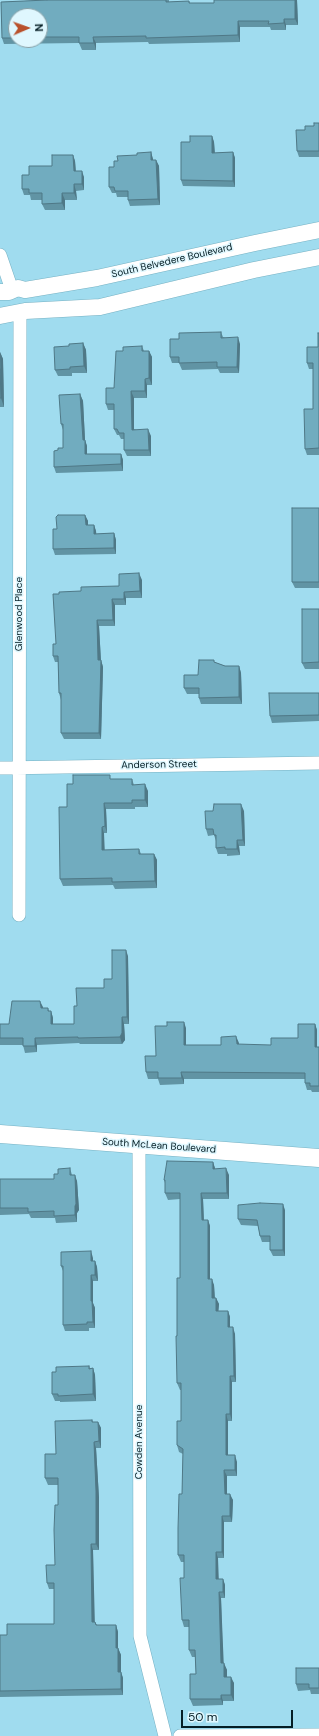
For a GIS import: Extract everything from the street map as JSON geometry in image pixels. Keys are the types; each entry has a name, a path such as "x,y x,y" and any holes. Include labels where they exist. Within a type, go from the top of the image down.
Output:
{"main road":[{"name":"South McLean Boulevard","path":"0,1134 319,1158"}],"street":[{"name":"South Belvedere Boulevard","path":"11,291 97,278 319,230"},
{"path":"0,255 11,291 6,302 9,309 20,312"},
{"path":"0,316 20,312 100,307 254,270 319,257"},
{"path":"11,291 28,293 30,304 20,312"},
{"name":"Glenwood Place","path":"19,915 18,768 20,312"},
{"name":"Anderson Street","path":"0,768 319,763"},
{"name":"Cowden Avenue","path":"139,1145 140,1636 165,1736"},
{"path":"180,1736 319,1735"}],"building":[{"path":"47,0 166,0 166,2 189,1 189,3 214,3 214,0 295,0 295,19 284,19 284,23 268,24 269,21 238,21 238,35 146,38 146,36 93,37 94,43 79,43 79,37 48,37 48,8 8,8 8,38 2,38 1,2"},
{"path":"314,123 319,123 319,151 297,151 296,130 305,130 305,126 314,126"},
{"path":"190,136 212,136 212,153 233,152 233,181 181,180 181,142 190,142"},
{"path":"151,152 151,160 156,160 158,199 128,200 128,191 115,191 114,187 109,187 109,167 114,167 114,161 118,161 117,156 137,155 137,153"},
{"path":"52,155 73,155 74,171 82,171 82,184 74,184 74,193 62,193 62,203 42,204 42,193 29,193 29,189 22,189 22,175 29,175 29,166 52,166"},
{"path":"221,332 221,338 238,337 237,367 217,367 217,362 179,363 179,357 170,357 170,339 179,339 179,333"},
{"path":"318,333 319,448 305,449 304,409 313,409 313,363 307,363 307,347 318,347"},
{"path":"83,343 84,366 55,370 54,347"},
{"path":"142,346 142,351 149,351 149,378 145,379 145,391 131,391 132,430 148,429 149,450 124,450 124,433 119,433 117,429 114,429 114,404 106,404 106,388 114,388 116,351 123,351 123,347"},
{"path":"0,369 1,398 0,398"},
{"path":"80,394 85,454 121,454 121,464 54,467 54,451 58,450 58,448 63,448 63,424 61,424 59,395"},
{"path":"292,508 319,508 319,582 292,582"},
{"path":"58,515 85,515 86,525 94,525 94,534 114,533 114,548 53,549 53,529 57,529 56,517"},
{"path":"139,573 140,591 124,592 124,599 112,599 113,620 97,620 98,660 101,660 99,733 61,733 61,693 59,693 58,656 53,656 53,644 56,644 53,594 59,594 59,592 81,591 81,587 119,586 119,574"},
{"path":"302,609 319,609 319,662 302,663"},
{"path":"199,660 214,660 214,662 225,666 239,666 239,697 199,698 199,688 184,688 184,675 198,675"},
{"path":"269,693 319,693 319,715 270,716"},
{"path":"73,775 110,775 110,779 132,779 132,785 145,784 145,800 132,800 132,803 104,803 105,826 102,827 102,850 139,849 139,854 154,854 155,881 112,882 112,878 60,879 59,807 67,807 67,784 73,784"},
{"path":"214,804 241,804 243,840 237,840 237,849 225,849 225,847 216,848 216,835 214,835 213,829 206,829 205,811 213,811"},
{"path":"112,950 126,950 127,1017 122,1017 122,1033 120,1037 35,1038 35,1046 23,1046 23,1038 0,1038 0,1024 9,1024 12,1001 40,1001 41,1008 48,1008 48,1011 51,1011 51,1024 74,1024 74,1006 77,1006 76,988 104,988 104,979 112,979"},
{"path":"167,1022 184,1022 184,1045 221,1045 221,1037 236,1036 237,1044 271,1045 271,1038 298,1038 298,1024 315,1024 315,1047 319,1047 319,1086 310,1086 310,1083 305,1083 305,1073 181,1072 182,1078 158,1078 158,1072 146,1072 145,1056 156,1056 155,1026 167,1026"},
{"path":"167,1161 213,1162 213,1169 226,1168 227,1193 201,1193 202,1220 208,1220 208,1279 212,1279 212,1298 216,1298 216,1311 228,1311 228,1327 233,1327 234,1376 230,1376 230,1414 226,1414 226,1455 235,1455 235,1470 224,1470 225,1494 230,1494 230,1516 222,1516 222,1552 216,1552 216,1579 223,1579 223,1592 219,1592 221,1663 224,1663 224,1677 231,1677 231,1695 221,1695 221,1699 190,1699 190,1674 196,1674 195,1650 189,1650 189,1620 182,1620 180,1578 184,1578 184,1555 178,1555 178,1528 179,1494 182,1494 183,1449 177,1445 177,1421 181,1421 181,1383 177,1383 176,1336 177,1278 180,1278 180,1193 165,1193 164,1180"},
{"path":"70,1168 70,1175 75,1175 75,1215 54,1216 54,1211 28,1212 28,1208 0,1208 0,1179 54,1179 54,1174 58,1174 58,1169"},
{"path":"260,1203 283,1204 283,1250 270,1250 270,1236 260,1236 257,1220 238,1219 238,1205"},
{"path":"91,1251 91,1261 95,1261 95,1275 91,1275 93,1322 87,1322 87,1324 63,1325 63,1266 61,1266 61,1252"},
{"path":"89,1366 89,1369 93,1368 93,1394 58,1396 58,1394 52,1394 52,1372 56,1372 56,1367"},
{"path":"92,1420 92,1422 98,1422 99,1441 94,1442 96,1544 91,1544 92,1622 95,1622 96,1625 116,1625 116,1648 118,1648 118,1672 121,1672 121,1689 0,1691 0,1635 7,1635 7,1624 54,1624 54,1583 47,1583 46,1565 55,1565 54,1530 55,1505 58,1505 58,1478 45,1478 45,1454 56,1454 55,1421"},
{"path":"296,1668 319,1668 319,1688 309,1688 309,1684 296,1684"}]}
